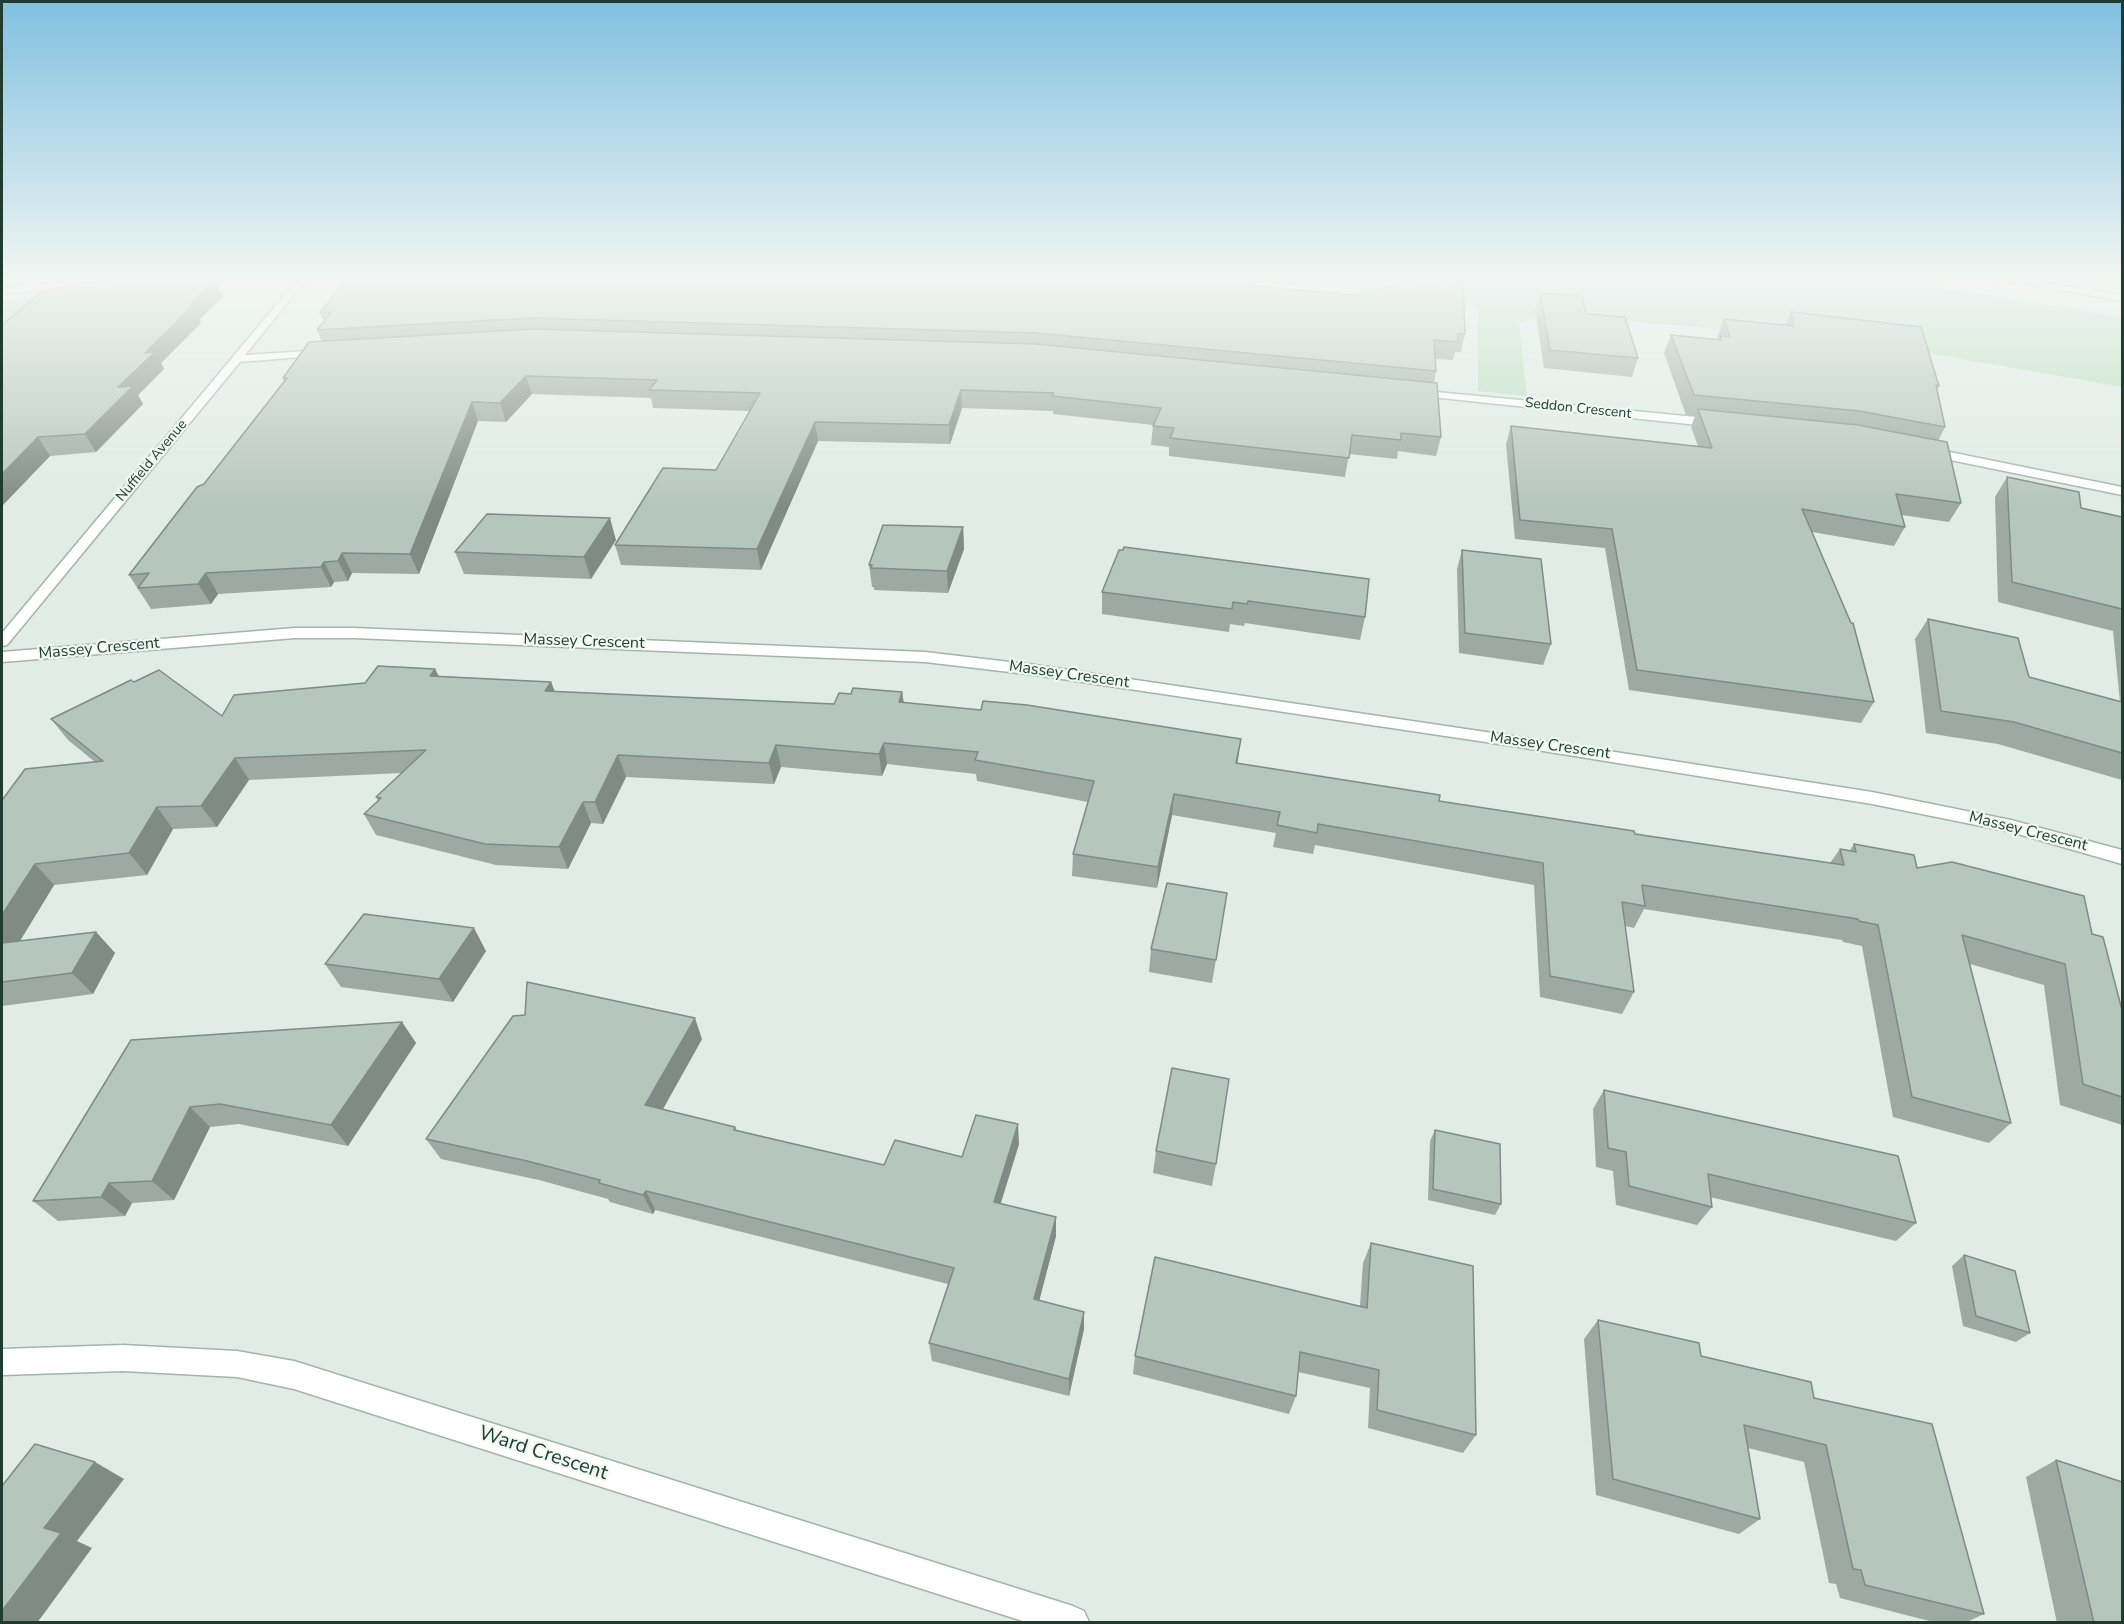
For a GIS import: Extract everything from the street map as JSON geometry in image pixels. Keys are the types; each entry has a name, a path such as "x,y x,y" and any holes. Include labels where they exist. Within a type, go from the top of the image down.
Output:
{"street":[{"name":"Nuffield Avenue","path":"2,642 240,355"},
{"path":"237,359 297,355"},
{"name":"Seddon Crescent","path":"1398,391 1724,424"},
{"path":"1908,448 2122,491"},
{"name":"Massey Crescent","path":"2,657 295,633 342,633 925,657 1035,670 1212,696 1632,759 1872,798 2011,826 2122,857"},
{"name":"Ward Crescent","path":"2,1362 123,1358 237,1364 294,1375 1073,1623"}],"green space":[{"path":"1478,355 1522,355 1527,396 1478,391"},
{"path":"1938,355 2122,355 2122,387"}],"building":[{"path":"2,355 152,355 118,387 133,386 85,434 38,437 2,474"},
{"path":"300,355 1147,355 1437,383 1441,437 1401,433 1401,440 1352,435 1349,458 1170,438 1174,428 1153,426 1161,408 1052,396 1054,393 961,390 949,425 815,422 757,549 615,545 663,468 716,470 760,393 649,390 657,380 526,376 500,403 472,402 410,554 342,553 338,561 324,562 321,567 206,573 198,584 138,588 149,573 129,575 197,487 204,484 287,378 283,378"},
{"path":"1265,355 1435,355 1436,371"},
{"path":"1603,355 1637,355 1638,358"},
{"path":"1679,355 1929,355 1939,386 1936,385 1945,427 1859,411 1694,395"},
{"path":"1698,409 1858,425 1947,442 1961,503 1896,494 1905,527 1802,509 1851,623 1853,623 1874,702 1637,670 1612,529 1520,520 1511,426 1712,448"},
{"path":"2007,477 2079,492 2081,508 2122,517 2122,609 2012,582"},
{"path":"487,514 610,518 584,557 455,552"},
{"path":"883,525 963,527 947,571 871,568 872,565 869,565"},
{"path":"1124,547 1369,579 1365,617 1248,601 1247,604 1233,602 1232,609 1102,592 1119,550 1123,550"},
{"path":"1462,550 1541,559 1551,644 1465,633"},
{"path":"1928,619 2018,638 2029,677 2122,702 2122,753 2014,722 1941,711"},
{"path":"378,666 435,669 430,676 551,682 545,691 834,704 839,693 851,694 853,688 902,692 899,702 981,710 983,701 1027,705 1241,739 1236,763 1440,795 1439,801 1634,831 1635,834 1844,865 1840,849 1856,852 1854,844 1914,855 1917,868 1952,862 2084,896 2092,934 2103,937 2122,1010 2122,1097 2083,1084 2065,964 1962,935 2011,1123 1912,1097 1878,925 1858,919 1642,885 1645,906 1622,902 1634,992 1550,976 1543,863 1318,824 1317,833 1277,825 1280,812 1174,794 1158,867 1073,854 1094,781 975,760 978,752 884,743 879,754 776,745 769,763 618,755 595,802 583,802 559,847 485,844 364,814 381,798 376,797 426,750 235,758 201,806 157,807 129,853 35,864 2,915 2,799 25,769 103,761 51,719 131,680 134,682 159,670 222,716 234,695 365,683"},
{"path":"1167,883 1227,893 1216,960 1151,949"},
{"path":"364,914 474,928 439,979 325,964"},
{"path":"96,932 72,973 2,982 2,943"},
{"path":"527,982 695,1018 645,1105 735,1127 734,1130 884,1165 895,1140 962,1157 976,1115 1018,1124 994,1202 1056,1217 1034,1299 1084,1312 1069,1379 929,1343 954,1268 646,1191 643,1195 599,1183 600,1180 527,1161 426,1139 513,1016 525,1015"},
{"path":"402,1022 331,1125 220,1104 190,1107 152,1181 109,1183 101,1197 33,1201 131,1040"},
{"path":"1172,1068 1229,1079 1216,1164 1156,1151"},
{"path":"1604,1090 1898,1156 1916,1223 1708,1174 1712,1207 1629,1186 1626,1152 1608,1148"},
{"path":"1435,1130 1500,1144 1501,1204 1433,1189"},
{"path":"1371,1243 1473,1266 1476,1435 1377,1410 1379,1370 1300,1352 1296,1396 1135,1356 1155,1257 1367,1308"},
{"path":"1964,1255 2015,1271 2030,1333 1976,1316"},
{"path":"1598,1320 1699,1343 1701,1356 1811,1382 1814,1398 1932,1424 1984,1614 1865,1585 1861,1570 1853,1569 1826,1445 1744,1425 1760,1519 1613,1479"},
{"path":"35,1444 95,1462 44,1528 61,1533 2,1611 2,1486"},
{"path":"2056,1460 2122,1482 2122,1623 2094,1623"}]}
